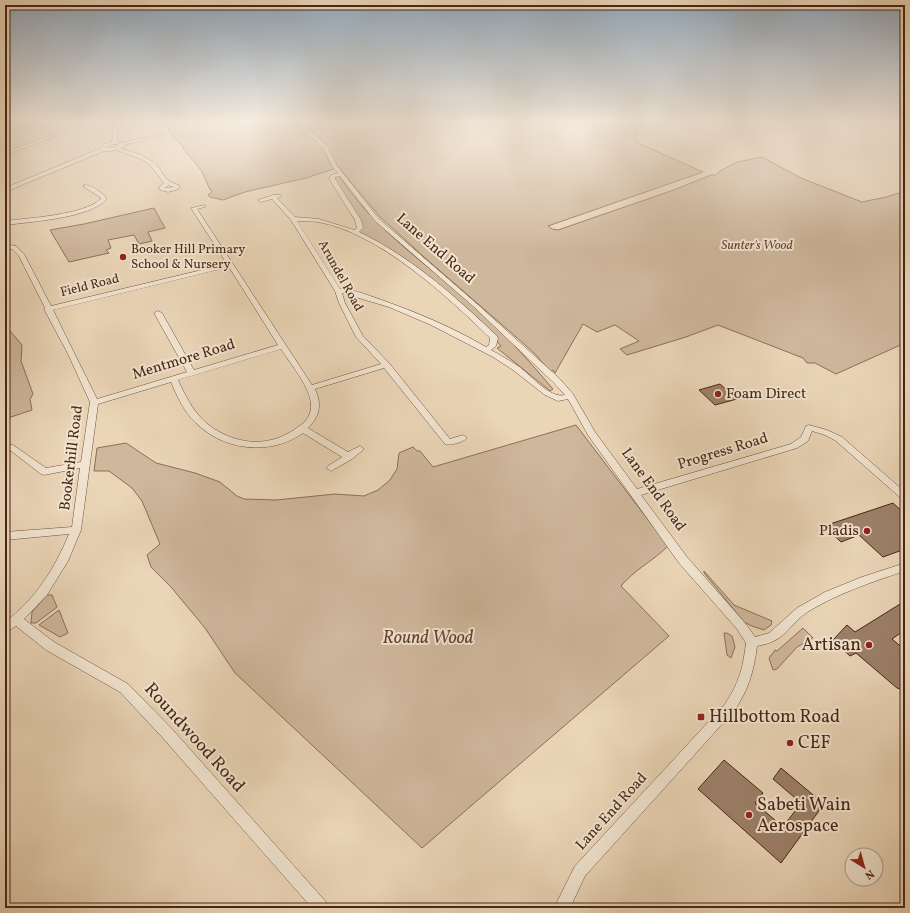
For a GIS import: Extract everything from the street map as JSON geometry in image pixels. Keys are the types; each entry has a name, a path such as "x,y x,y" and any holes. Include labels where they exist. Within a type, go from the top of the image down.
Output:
{"street":[{"path":"5,190 67,164"},
{"path":"151,164 167,183"},
{"name":"Lane End Road","path":"334,164 353,191 377,220 545,369 570,396 591,433 636,493 683,560 741,626 752,642 745,679 739,694 729,708 580,871 562,908"},
{"path":"342,174 333,176 332,179 358,220 360,228 355,232"},
{"path":"5,223 66,214 93,208 104,199 86,185"},
{"name":"Arundel Road","path":"261,200 276,197 293,219 338,291 342,303 360,337 386,365 448,442 463,438"},
{"path":"173,378 190,414 204,427 228,440 256,445 279,441 303,429 314,414 315,398 310,388 194,208 203,206"},
{"path":"293,219 303,218 328,223 355,232 381,246 413,268 477,321 494,338 492,346 487,349"},
{"name":"Bookerhill Road","path":"5,246 14,247 22,255 72,354 94,402 76,530 63,561 43,592 10,624"},
{"name":"Field Road","path":"48,309 230,265"},
{"path":"338,291 346,291 418,315 487,349 525,374 551,396 559,398 570,396"},
{"path":"158,313 191,372"},
{"name":"Mentmore Road","path":"94,402 282,346"},
{"path":"310,388 386,365"},
{"name":"Progress Road","path":"636,493 794,446 805,439 809,428 832,434 839,439 905,497"},
{"path":"303,429 349,457"},
{"path":"10,448 44,472 86,464"},
{"path":"331,468 360,449"},
{"path":"5,536 76,530"},
{"path":"752,642 774,637 790,619 803,609 831,594 858,582 905,567"},
{"name":"Roundwood Road","path":"10,624 124,688 167,733 322,908"}],"green space":[{"path":"196,164 333,164 334,169 306,178 245,192 223,200 210,197 208,195 212,192 202,172"},
{"name":"Sunter's Wood","path":"336,164 684,164 703,172 548,226 552,229 558,230 671,191 711,175 716,175 720,171 734,164 774,164 801,178 862,202 905,191 905,343 836,374 815,363 807,363 803,358 718,325 686,337 627,355 620,349 639,341 615,325 597,332 583,324 555,373 553,370 550,372 537,356 523,343 380,217"},
{"path":"338,176 366,211 381,226 486,317 553,389 550,391 497,348 501,346 486,329 429,277 359,233 360,229 333,179"},
{"path":"154,208 165,228 148,232 152,241 139,244 134,235 108,240 111,248 106,250 109,253 69,262 50,230 84,224"},
{"path":"5,325 22,345 21,361 33,394 30,399 32,410 5,419"},
{"name":"Round Wood","path":"576,425 668,546 626,580 621,586 669,636 422,848 235,673 205,628 171,587 151,567 147,555 160,544 142,501 132,488 109,471 94,471 97,448 126,443 156,463 195,473 220,482 237,496 244,499 276,500 335,494 364,496 378,490 390,480 397,469 399,453 413,447 417,451 420,451 433,467"},
{"path":"704,571 734,605 772,621 771,625 764,630 744,622 704,573"},
{"path":"47,595 52,595 57,607 36,623 31,623 32,612"},
{"path":"59,610 68,633 60,637 39,625"},
{"path":"803,628 813,638 797,647 777,669 773,670 769,658 775,650 777,651"},
{"path":"724,633 732,636 735,647 731,658 727,655"}],"building":[{"name":"Foam Direct","path":"720,384 737,399 715,405 699,390"},
{"name":"Pladis","path":"893,503 905,514 905,549 883,557 859,535 841,542 824,526"},
{"name":"Artisan","path":"905,601 905,630 892,639 905,650 905,690 897,688 856,653 850,656 833,640 847,625 855,632"},
{"name":"Sabeti Wain Aerospace","path":"724,760 763,793 755,803 783,827 801,803 773,779 781,768 824,804 781,863 698,789"}],"place":[{"name":"Booker Hill Primary School & Nursery","path":"123,257"},
{"name":"Foam Direct","path":"718,394"},
{"name":"Pladis","path":"867,531"},
{"name":"Artisan","path":"869,645"},
{"name":"Hillbottom Road","path":"701,717"},
{"name":"CEF","path":"790,743"},
{"name":"Sabeti Wain Aerospace","path":"749,815"}]}
